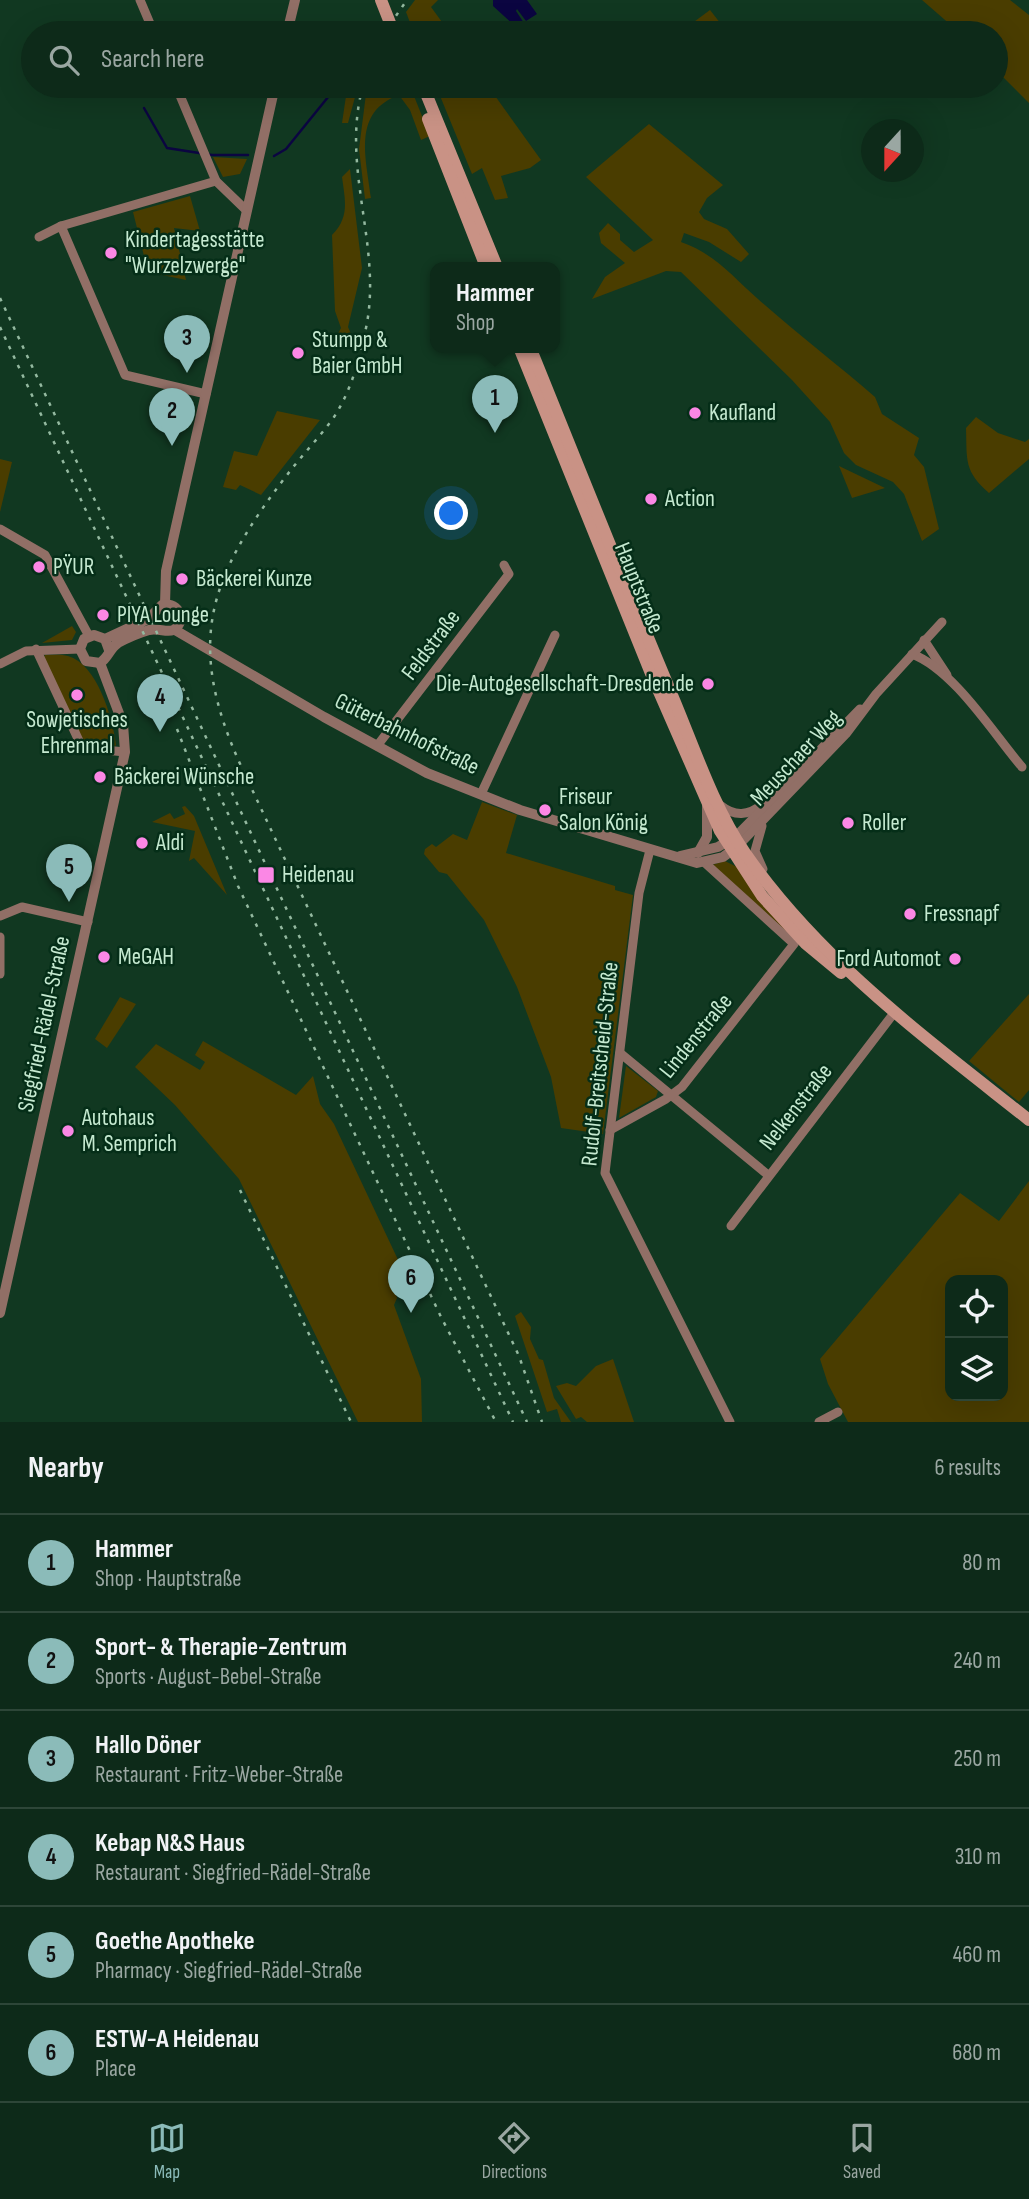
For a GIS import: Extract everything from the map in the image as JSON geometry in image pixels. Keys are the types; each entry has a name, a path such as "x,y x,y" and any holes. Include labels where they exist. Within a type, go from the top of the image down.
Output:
{"main road":[{"path":"381,0 389,21"},
{"path":"389,0 397,21"},
{"path":"420,98 484,262"},
{"path":"428,98 495,262"},
{"name":"Hauptstraße","path":"522,353 713,803 733,844"},
{"name":"Hauptstraße","path":"532,353 713,803"},
{"path":"733,844 801,924 873,995"},
{"path":"733,844 762,896 806,944 1029,1120"}],"street":[{"path":"140,0 149,21"},
{"path":"290,21 295,0"},
{"path":"181,98 215,181 246,210"},
{"path":"165,604 166,570 272,98"},
{"path":"38,237 61,226 215,181"},
{"path":"61,226 125,375 206,394"},
{"path":"0,528 45,555 89,636"},
{"name":"Feldstraße","path":"377,746 509,574 504,565"},
{"path":"107,644 152,616 157,608 165,604"},
{"path":"107,644 157,629 164,632 175,630 181,620 179,611 165,604"},
{"path":"152,616 157,629"},
{"name":"Meuschaer Weg","path":"733,844 766,819 846,734 877,694 942,622"},
{"name":"Güterbahnhofstraße","path":"175,630 427,773 520,810 674,857 705,863"},
{"path":"97,635 107,644 107,658 100,663 86,661 80,649 89,636 97,635"},
{"path":"481,794 555,635"},
{"path":"925,640 949,680"},
{"path":"0,664 36,649 80,649"},
{"path":"36,649 80,743 85,748 125,752"},
{"path":"912,654 933,665 949,680 1022,767"},
{"name":"Siegfried-Rädel-Straße","path":"0,1313 3,1284 125,752 122,724 100,663"},
{"name":"Meuschaer Weg","path":"733,844 779,793 877,694"},
{"path":"698,853 708,837 713,803 733,813 744,815 779,793"},
{"path":"766,819 757,837 755,851 779,897"},
{"path":"705,863 733,844"},
{"name":"Güterbahnhofstraße","path":"674,857 733,844"},
{"name":"Rudolf-Breitscheid-Straße","path":"650,850 639,893 606,1179 730,1422"},
{"name":"Lindenstraße","path":"610,1130 673,1095 794,944 705,863"},
{"path":"0,916 22,907 88,922"},
{"path":"0,937 0,974"},
{"name":"Nelkenstraße","path":"731,1226 894,1013"},
{"path":"620,1053 768,1175"},
{"path":"819,1422 838,1412"}],"shaded area":[{"path":"415,0 438,0 431,7 441,21 409,21 406,12"},
{"path":"493,0 527,0 537,14 526,21 517,9 523,21 509,21 493,6"},
{"path":"922,0 1010,0 1029,15 1029,103 1008,82 1008,21 946,21"},
{"path":"710,10 719,21 695,21"},
{"path":"346,98 355,98 348,123 342,123"},
{"path":"365,98 393,98 374,112 368,124 365,152 371,198 365,199 359,149"},
{"path":"401,98 415,98 430,136 421,140 410,110"},
{"path":"441,98 497,98 541,160 530,168 501,176 508,198 495,200 482,168 472,174"},
{"path":"649,124 723,185 707,198 699,212 704,219 727,229 749,254 741,262 709,242 684,233 681,242 704,253 722,266 772,312 875,397 882,414 919,438 914,455 924,467 939,529 922,541 904,494 893,482 856,465 844,453 830,422 792,380 681,272 666,271 592,299 605,277 625,263 601,243 599,233 608,223 620,234 620,240 634,252 653,240 586,177"},
{"path":"213,157 247,159 240,174 223,177"},
{"path":"350,169 362,268 348,327 354,341 349,349 333,343 341,328 335,311 332,235 344,215 342,177"},
{"path":"190,196 200,231 174,228 186,280 148,272 133,212"},
{"path":"277,411 320,420 261,495 240,485 236,490 223,487 234,451 257,456"},
{"path":"976,417 998,433 1025,442 1029,439 1029,459 989,493 975,478 968,465 966,428"},
{"path":"0,459 12,462 0,512"},
{"path":"839,466 885,488 852,498"},
{"path":"72,626 76,632 72,640 42,643"},
{"path":"45,655 68,656 87,669 107,707 116,745 112,749 87,745 81,741 43,659"},
{"path":"482,802 517,815 506,853 615,886 615,890 633,895 603,1134 561,1128 551,1077 517,987 484,920 447,874 439,872 424,854 425,849 432,844 436,847 453,834 467,840"},
{"path":"185,806 194,816 227,895 194,858 189,861 195,831 152,822 170,813 174,819 185,814 182,807"},
{"path":"725,861 737,867 796,942 712,865"},
{"path":"1029,994 1029,1090 1019,1102 969,1061"},
{"path":"120,997 136,1004 107,1048 95,1039"},
{"path":"203,1041 296,1095 313,1076 320,1104 334,1124 409,1283 394,1290 397,1298 394,1305 421,1379 422,1422 358,1422 239,1179 175,1105 135,1067 156,1044 200,1070 205,1062 195,1055"},
{"path":"626,1066 658,1091 656,1097 619,1118"},
{"path":"1029,1181 1029,1422 848,1422 828,1384 820,1359 960,1193 999,1221"},
{"path":"521,1312 531,1327 530,1339 539,1359 543,1360 554,1398 571,1422 561,1422 557,1409 547,1412 515,1316"},
{"path":"613,1359 634,1422 587,1422 581,1417 576,1419 556,1386 567,1383 576,1386 596,1366"}],"waterway":[{"path":"274,156 286,149 327,98"},
{"path":"144,108 167,148 212,155 248,155"}],"railway":[{"path":"392,21 407,0"},
{"path":"361,98 356,147 370,298 361,351 350,385 334,417 260,512 223,580 213,613 210,647 213,683 241,766 519,1356 542,1422"},
{"path":"0,298 527,1422"},
{"path":"0,327 513,1422"},
{"path":"177,729 238,886 441,1317 496,1422"},
{"path":"240,1190 351,1422"}],"place":[{"name":"Kindertagesstätte \"Wurzelzwerge\"","path":"111,253"},
{"name":"Stumpp & Baier GmbH","path":"298,353"},
{"name":"Hallo Döner","path":"187,373"},
{"name":"Kaufland","path":"695,413"},
{"name":"Hammer","path":"495,433"},
{"name":"Sport- & Therapie-Zentrum","path":"172,446"},
{"name":"Action","path":"651,499"},
{"name":"PŸUR","path":"39,567"},
{"name":"Bäckerei Kunze","path":"182,579"},
{"name":"PIYA Lounge","path":"103,615"},
{"name":"Die-Autogesellschaft-Dresden.de","path":"708,684"},
{"name":"Sowjetisches Ehrenmal","path":"77,695"},
{"name":"Kebap N&S Haus","path":"160,732"},
{"name":"Bäckerei Wünsche","path":"100,777"},
{"name":"Friseur Salon König","path":"545,810"},
{"name":"Roller","path":"848,823"},
{"name":"Aldi","path":"142,843"},
{"name":"Heidenau","path":"266,875"},
{"name":"Goethe Apotheke","path":"69,902"},
{"name":"Fressnapf","path":"910,914"},
{"name":"MeGAH","path":"104,957"},
{"name":"Ford Automot","path":"955,959"},
{"name":"Autohaus M. Semprich","path":"68,1131"},
{"name":"ESTW-A Heidenau","path":"411,1313"}]}
